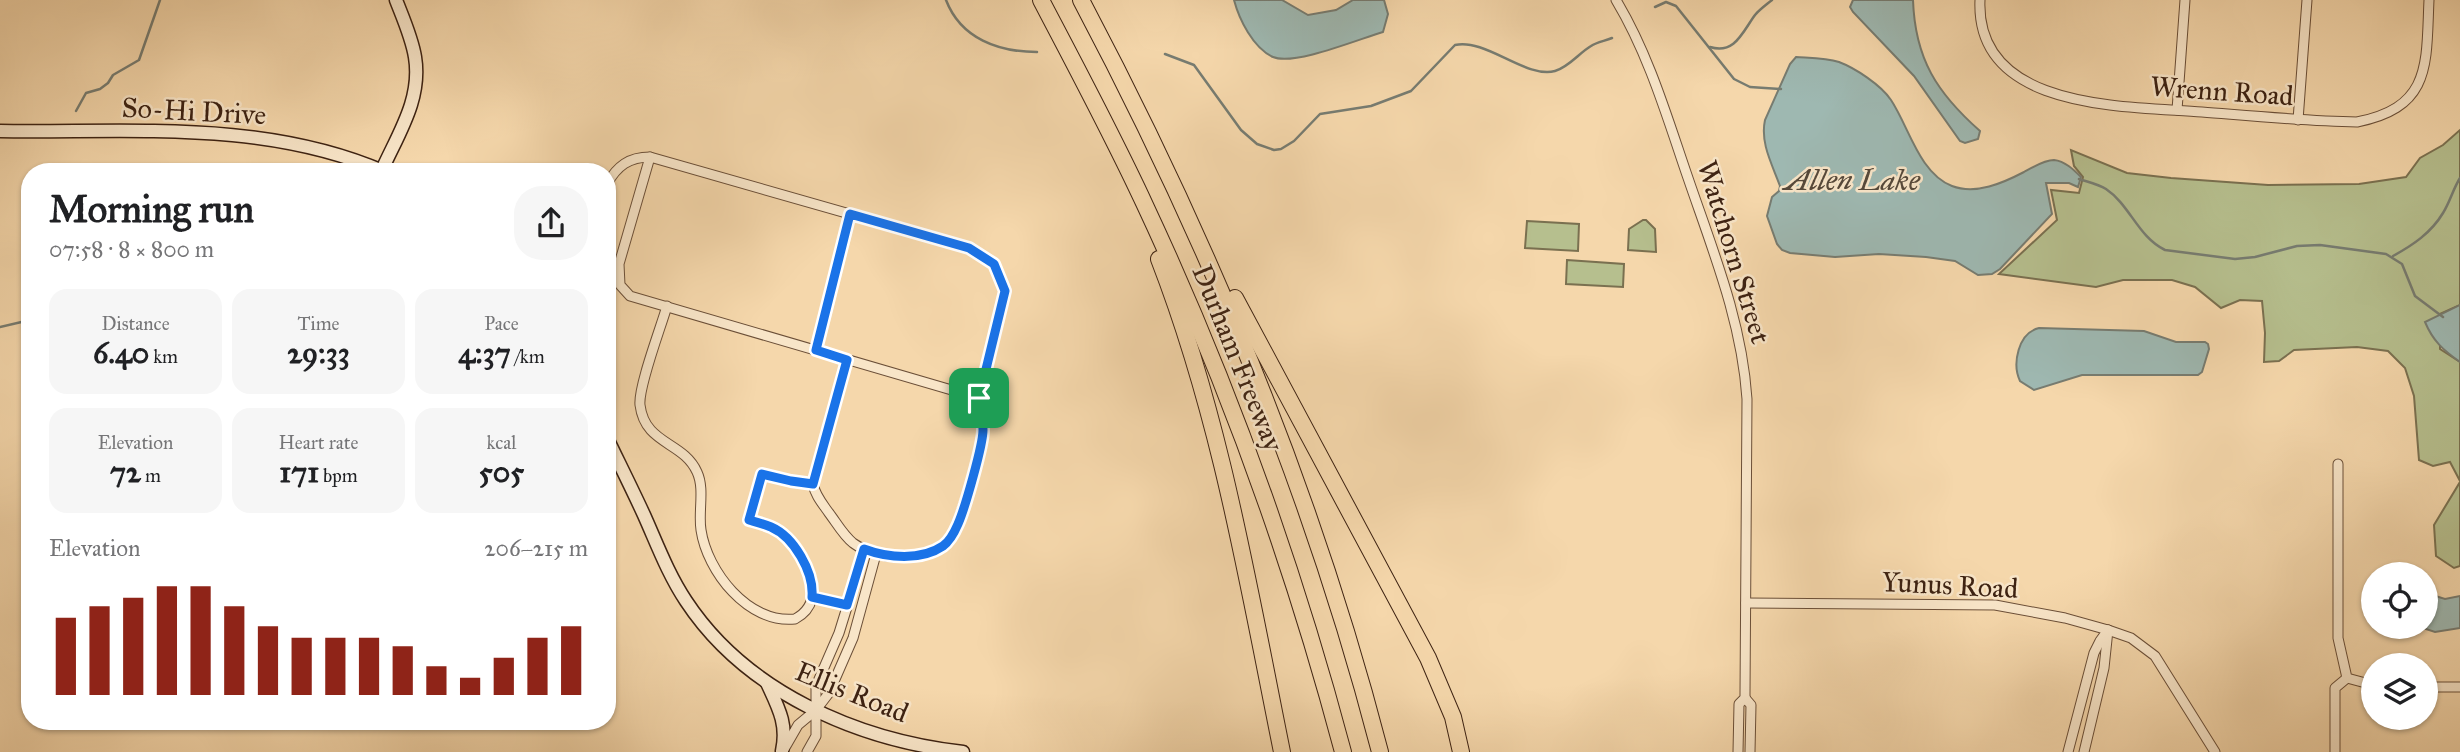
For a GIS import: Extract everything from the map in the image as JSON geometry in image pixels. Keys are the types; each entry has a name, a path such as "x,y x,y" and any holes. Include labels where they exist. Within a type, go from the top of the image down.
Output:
{"highway":[{"name":"Durham Freeway","path":"1041,0 1099,110 1165,249 1225,391 1282,547 1343,752"},
{"name":"Durham Freeway","path":"1081,0 1176,188 1229,306 1277,428 1328,573 1380,752"},
{"path":"1099,110 1160,262 1210,412 1233,507 1282,752"},
{"path":"1176,188 1428,659 1453,717 1461,752"}],"main road":[{"path":"387,163 408,114 416,82 415,57 396,0"},
{"name":"So-Hi Drive","path":"0,131 245,135 318,148 360,163"},
{"name":"Ellis Road","path":"616,457 686,601 719,641 767,682 816,710 893,738 963,752"},
{"path":"767,682 784,723 782,752"}],"street":[{"name":"Watchorn Street","path":"1616,0 1649,65 1741,342 1748,399 1745,698 1751,705 1750,752"},
{"name":"Wrenn Road","path":"1980,0 1979,14 1984,39 2001,62 2043,91 2092,104 2357,122 2380,118 2396,110 2410,97 2426,65 2429,0"},
{"path":"2177,110 2185,0"},
{"path":"2298,120 2307,0"},
{"path":"616,168 636,157 650,157 969,248 994,264 1005,291 979,398 984,432 958,523 942,547 904,557 876,554 846,536 817,497 813,484 847,360"},
{"path":"650,157 619,264 618,278 624,291 630,296 979,398"},
{"path":"816,350 850,214"},
{"path":"667,306 640,403 643,419 653,433 687,457 699,474 701,532 710,562 718,575 740,597 763,612 795,619 807,610 812,597 812,580 804,561 777,530 749,520 762,474 813,484"},
{"path":"2338,464 2338,639 2347,678"},
{"path":"807,752 816,736 816,686 839,633 864,549"},
{"path":"782,752 798,726 816,710 829,692 853,638 876,554"},
{"path":"812,597 847,605"},
{"name":"Yunus Road","path":"1746,603 1995,605 2065,618 2108,631 2131,639 2155,656 2215,752"},
{"path":"2067,752 2094,653 2099,641 2108,631"},
{"path":"2084,752 2104,668 2108,631"},
{"path":"2347,678 2361,682"},
{"path":"2335,752 2335,688 2347,678"},
{"path":"2438,687 2460,687"},
{"name":"Watchorn Street","path":"1738,752 1739,704 1745,698"}],"green space":[{"path":"2460,130 2460,305 2440,314 2440,349 2460,362 2460,481 2450,462 2433,466 2419,460 2414,396 2405,368 2388,351 2357,347 2294,350 2279,361 2264,362 2262,301 2240,300 2221,308 2195,287 2172,280 2123,280 2096,287 1999,274 2057,220 2051,190 2079,193 2083,177 2074,166 2071,150 2127,173 2268,185 2359,184 2406,177 2420,158 2443,145"},
{"path":"1643,220 1655,229 1656,252 1628,250 1629,229"},
{"path":"1527,221 1579,224 1578,251 1525,248"},
{"path":"1567,260 1624,264 1623,287 1566,284"},
{"path":"2460,482 2460,566 2454,568 2436,556 2434,525"}],"water":[{"path":"1234,0 1282,0 1308,15 1336,10 1353,0 1384,0 1388,14 1383,32 1311,55 1283,59 1266,53 1253,40 1239,16"},
{"path":"1853,0 1913,0 1918,40 1931,73 1952,103 1980,131 1978,139 1965,143 1960,141 1914,76 1853,12 1850,7"},
{"name":"Allen Lake","path":"1796,57 1839,62 1874,83 1891,100 1931,171 1952,186 1970,189 1989,186 2042,162 2054,160 2066,164 2081,177 2078,187 2069,183 2046,183 2052,214 2000,269 1992,274 1978,275 1955,261 1926,257 1879,254 1835,257 1782,250 1777,244 1767,216 1772,197 1779,191 1780,186 1768,153 1764,129 1765,120 1790,64"},
{"path":"2460,305 2460,362 2439,345 2425,322"},
{"path":"2039,328 2144,331 2176,342 2205,342 2209,349 2202,372 2198,375 2082,375 2034,390 2020,381 2017,358 2026,336"},
{"path":"2460,596 2460,628 2438,632 2438,597 2445,599"}],"waterway":[{"path":"76,111 86,93 100,89 113,75 139,60 160,0"},
{"path":"946,0 961,25 983,41 1009,49 1037,52"},
{"path":"1710,47 1719,49 1732,45 1757,13 1772,0"},
{"path":"1655,7 1666,2 1676,6 1734,79 1750,87 1781,89"},
{"path":"1165,54 1194,65 1241,130 1257,144 1274,150 1294,141 1320,114 1371,106 1411,91 1455,45 1480,47 1544,72 1560,69 1596,43 1612,38"},
{"path":"2393,256 2433,227 2460,178"},
{"path":"2079,179 2103,187 2114,196 2148,237 2165,250 2235,259 2255,257 2297,246 2320,245 2386,254 2402,264 2415,296 2443,317"},
{"path":"0,327 21,322"}],"route":[{"path":"850,214 969,248 994,264 1005,291 979,398 984,432 958,523 948,541 942,547 904,557 876,554 864,549 847,605 812,597 812,580 804,561 777,530 749,520 762,474 813,484 847,360 816,350 850,214"}]}
